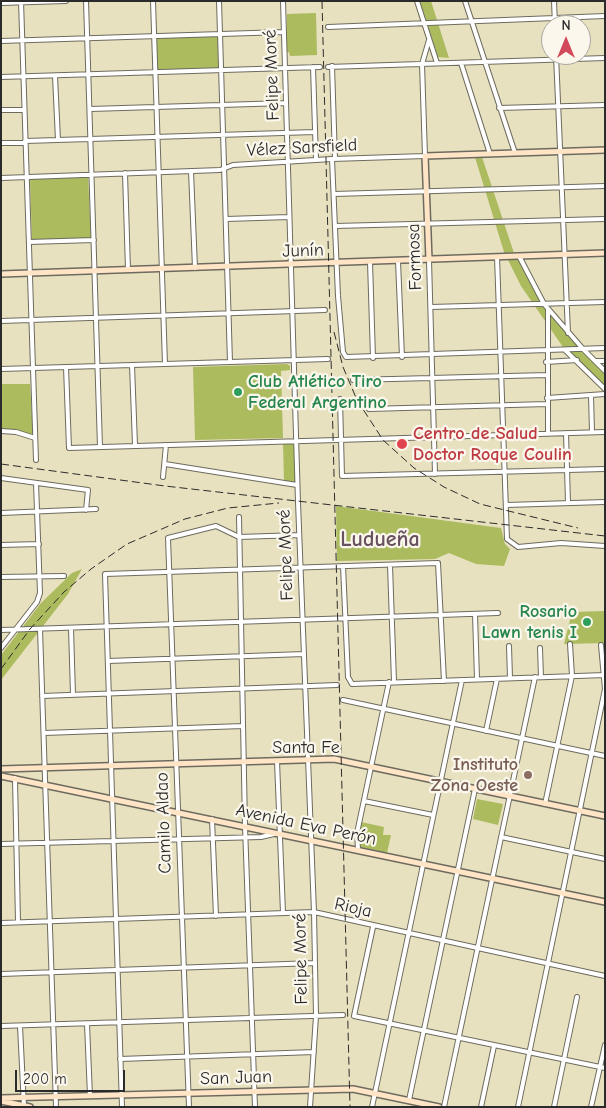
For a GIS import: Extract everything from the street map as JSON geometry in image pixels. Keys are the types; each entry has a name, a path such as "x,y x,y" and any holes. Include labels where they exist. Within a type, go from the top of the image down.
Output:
{"main road":[{"name":"Vélez Sarsfield","path":"425,156 605,150"},
{"name":"Formosa","path":"425,156 429,260"},
{"name":"Junín","path":"1,274 605,253"},
{"name":"Santa Fe","path":"1,769 334,759 605,816"},
{"name":"Avenida Eva Perón","path":"1,776 605,902"},
{"name":"San Juan","path":"1,1099 352,1088 439,1107"},
{"path":"1,1099 30,1107"}],"street":[{"path":"1,3 66,1"},
{"path":"86,1 100,447"},
{"path":"153,1 165,364"},
{"path":"219,1 230,362"},
{"name":"Felipe Moré","path":"283,1 297,485 314,912 316,1016 310,1107"},
{"path":"416,1 437,63"},
{"path":"465,1 515,153"},
{"path":"554,1 555,15"},
{"path":"21,2 36,460"},
{"path":"591,17 605,16"},
{"path":"328,27 541,19"},
{"path":"1,41 284,32"},
{"name":"Formosa","path":"425,156 422,64 429,40"},
{"path":"541,58 461,63 330,67 335,226 343,352 346,357 373,358 605,348"},
{"path":"591,58 605,58"},
{"path":"461,63 490,154"},
{"path":"556,65 568,333"},
{"path":"313,67 316,160"},
{"path":"1,77 320,67"},
{"path":"56,76 58,140"},
{"path":"90,108 286,103"},
{"path":"499,108 605,106"},
{"path":"1,110 24,110"},
{"path":"1,144 58,140 315,132"},
{"name":"Vélez Sarsfield","path":"1,178 191,171 224,168 234,165 425,156"},
{"path":"191,171 195,268"},
{"path":"125,173 128,270"},
{"path":"334,194 605,186"},
{"path":"226,219 290,217"},
{"path":"335,226 605,219"},
{"path":"28,242 94,240"},
{"path":"519,256 546,306 568,333 605,371"},
{"path":"497,258 507,540 518,547 561,543 605,546"},
{"name":"Formosa","path":"429,260 435,474"},
{"path":"398,261 402,356"},
{"path":"370,262 373,358"},
{"path":"431,307 546,306 567,303 605,302"},
{"path":"546,306 548,434"},
{"path":"1,322 325,310"},
{"path":"566,350 605,389"},
{"path":"1,369 328,359"},
{"path":"546,362 576,360"},
{"path":"595,361 605,361"},
{"path":"132,365 135,446"},
{"path":"66,367 69,448 605,432"},
{"path":"353,380 547,374"},
{"path":"547,398 605,394"},
{"path":"591,395 592,432"},
{"path":"340,399 342,476 605,469"},
{"path":"369,409 547,404"},
{"path":"1,431 16,432 35,438"},
{"path":"566,433 568,503"},
{"path":"163,477 166,445"},
{"path":"165,464 297,485"},
{"path":"1,478 88,490 86,510"},
{"path":"1,648 37,602 40,593 36,483"},
{"path":"506,505 605,502"},
{"path":"1,513 96,509"},
{"path":"238,517 245,837 255,1107"},
{"name":"Camilo Aldao","path":"189,1107 168,538 216,526 239,537"},
{"path":"239,537 299,535"},
{"path":"1,545 39,544"},
{"path":"122,1107 105,574 438,563 444,680"},
{"path":"358,849 357,833 384,709 392,682 390,564"},
{"path":"343,566 348,676 352,684 535,677 604,677"},
{"path":"1,577 64,576"},
{"path":"1,630 498,613"},
{"path":"474,614 477,679"},
{"path":"71,628 72,695"},
{"path":"40,629 55,1025 56,1107"},
{"path":"545,804 572,676 570,644"},
{"path":"518,1107 591,753 604,677 601,645"},
{"path":"509,646 510,678"},
{"path":"540,648 541,677"},
{"path":"108,661 304,654"},
{"path":"444,1107 535,677"},
{"path":"486,731 497,679"},
{"path":"372,1107 462,680"},
{"path":"42,696 337,685"},
{"path":"343,700 605,756"},
{"path":"44,733 243,726"},
{"path":"277,761 283,913"},
{"path":"15,778 18,922"},
{"path":"409,1100 475,789"},
{"path":"364,801 434,815"},
{"path":"212,819 216,916"},
{"path":"1,844 245,837 280,833"},
{"path":"501,837 605,859"},
{"name":"Rioja","path":"1,923 314,912 605,976"},
{"path":"373,926 354,1016 602,1068"},
{"path":"1,974 315,963"},
{"path":"554,1107 577,997"},
{"path":"1,1026 344,1015"},
{"path":"87,1024 90,1096"},
{"path":"20,1026 24,1106"},
{"path":"591,1107 602,1068 605,1044"},
{"path":"481,1107 494,1046"},
{"path":"120,1059 314,1052"}],"green space":[{"path":"420,1 431,1 449,58 438,57"},
{"path":"316,13 317,55 290,56 289,52 287,52 287,14"},
{"path":"220,35 221,70 156,72 154,37"},
{"path":"474,154 481,154 515,256 519,256 544,303 605,371 605,389 565,350 521,286 504,252"},
{"path":"88,177 91,238 32,240 30,179"},
{"name":"Club Atlético Tiro Federal Argentino","path":"287,364 290,366 290,370 281,371 283,438 195,440 193,367"},
{"path":"1,384 30,384 33,436 16,429 1,429"},
{"path":"283,443 294,443 296,483 284,481"},
{"path":"336,506 501,528 505,544 510,549 504,566 476,564 449,553 435,559 337,561"},
{"path":"82,569 68,594 1,680 1,655 41,603 72,573"},
{"name":"Rosario Lawn tenis I","path":"605,611 605,643 564,644 572,612"},
{"path":"477,799 503,804 498,825 473,819"},
{"path":"361,822 384,827 383,835 391,835 387,853 361,847 359,836"}],"railway":[{"path":"322,1 350,1107"},
{"path":"334,332 343,367 357,400 383,440 414,468 444,487 480,504 578,528"},
{"path":"1,464 165,486 605,536"},
{"path":"1,669 30,629 64,592 91,569 127,544 185,519 228,508 279,503"}],"place":[{"name":"Club Atlético Tiro Federal Argentino","path":"238,392"},
{"name":"Centro de Salud Doctor Roque Coulin","path":"402,444"},
{"name":"Rosario Lawn tenis I","path":"587,622"},
{"name":"Instituto Zona Oeste","path":"528,775"}],"district":[{"name":"Ludueña","path":"380,540"}]}
